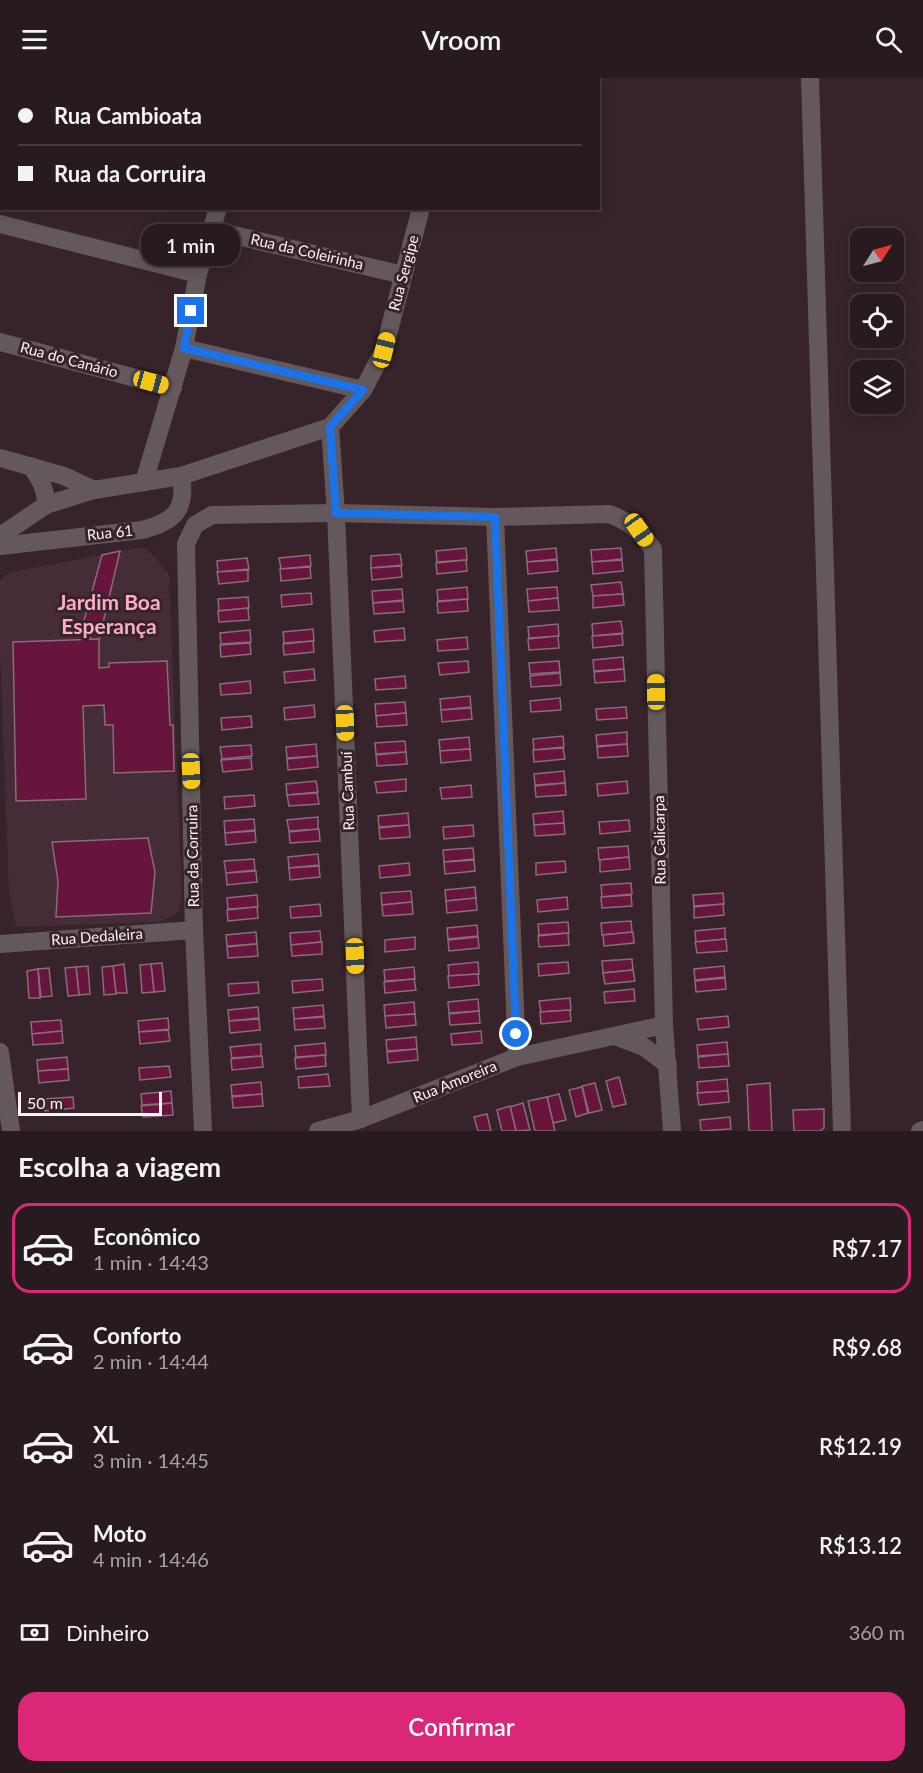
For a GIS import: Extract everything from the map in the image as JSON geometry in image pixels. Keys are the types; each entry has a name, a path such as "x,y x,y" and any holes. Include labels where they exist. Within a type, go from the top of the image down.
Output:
{"street":[{"path":"810,78 842,1131"},
{"path":"144,482 184,348 198,274 217,210"},
{"name":"Rua Sergipe","path":"330,427 363,390 384,350 420,210"},
{"path":"0,224 198,274"},
{"name":"Rua da Coleirinha","path":"212,230 403,275"},
{"name":"Rua do Canário","path":"0,342 173,388"},
{"path":"184,348 363,390"},
{"path":"0,536 46,505 94,490 181,476 330,427"},
{"name":"Rua Cambuí","path":"330,427 336,513 362,1119"},
{"path":"0,458 64,476 94,490"},
{"path":"31,466 43,484 46,505"},
{"name":"Rua 61","path":"0,546 142,530 162,525 178,510 184,493 181,476"},
{"path":"336,513 495,517 517,1057"},
{"name":"Rua da Corruira","path":"203,1131 194,930 186,544 195,525 212,515 336,513"},
{"name":"Rua Calicarpa","path":"495,517 609,514 625,520 639,530 653,549 664,1025 672,1131"},
{"name":"Rua Dedaleira","path":"0,944 194,930"},
{"name":"Rua Amoreira","path":"318,1131 362,1119 517,1057 664,1025"},
{"path":"614,1036 644,1047 668,1065"},
{"path":"0,1052 11,1131"}],"shaded area":[{"path":"143,547 154,556 169,575 182,896 177,914 159,922 16,927 9,893 0,652 0,582 5,575 16,571"}],"building":[{"path":"466,548 467,560 437,562 436,551"},
{"path":"556,548 557,559 527,562 526,551"},
{"path":"621,548 622,559 592,562 591,550"},
{"path":"120,551 98,644 91,645 90,629 82,628 102,555"},
{"path":"400,554 402,565 371,568 371,556"},
{"path":"310,555 311,566 281,569 279,558"},
{"path":"247,558 249,569 218,572 217,561"},
{"path":"466,560 467,571 437,574 436,563"},
{"path":"557,560 558,571 528,574 527,562"},
{"path":"622,560 623,571 593,574 592,562"},
{"path":"401,566 402,577 372,580 371,568"},
{"path":"310,567 311,578 281,581 280,569"},
{"path":"248,570 248,581 219,584 217,572"},
{"path":"621,582 623,594 593,596 591,585"},
{"path":"467,587 468,599 438,601 437,590"},
{"path":"557,587 558,598 528,601 527,589"},
{"path":"402,589 403,600 373,603 372,591"},
{"path":"311,593 312,604 282,607 281,595"},
{"path":"623,594 624,605 593,608 593,596"},
{"path":"248,597 249,608 219,611 218,599"},
{"path":"558,598 559,610 529,612 528,601"},
{"path":"467,599 468,611 438,613 437,602"},
{"path":"403,601 404,612 374,614 373,603"},
{"path":"248,608 249,620 219,622 218,611"},
{"path":"621,621 623,633 593,636 592,624"},
{"path":"558,624 559,636 529,638 528,627"},
{"path":"404,628 405,640 375,642 374,631"},
{"path":"313,629 314,641 284,643 283,632"},
{"path":"250,630 251,642 221,644 220,633"},
{"path":"622,634 623,645 593,648 592,636"},
{"path":"558,636 559,648 529,650 528,639"},
{"path":"467,637 468,649 438,651 437,640"},
{"path":"99,639 99,668 109,667 109,663 167,661 170,725 173,725 174,771 114,773 113,725 105,725 104,705 83,706 86,799 16,801 13,642"},
{"path":"313,641 314,652 284,655 283,644"},
{"path":"250,643 251,654 221,657 220,645"},
{"path":"623,657 624,669 594,671 593,660"},
{"path":"468,661 469,672 440,675 438,663"},
{"path":"559,661 560,672 530,674 529,663"},
{"path":"314,669 315,680 285,683 284,672"},
{"path":"624,669 625,681 595,683 594,672"},
{"path":"560,673 561,685 531,687 530,676"},
{"path":"405,676 406,688 376,690 375,679"},
{"path":"250,681 251,693 221,695 220,684"},
{"path":"470,696 471,707 441,710 440,699"},
{"path":"560,698 561,710 531,712 530,701"},
{"path":"405,702 406,713 376,716 375,704"},
{"path":"314,705 315,717 285,720 284,708"},
{"path":"626,707 627,718 597,720 596,709"},
{"path":"471,708 472,719 442,722 441,710"},
{"path":"406,713 407,725 377,727 376,716"},
{"path":"251,716 252,727 222,730 221,718"},
{"path":"627,732 627,744 597,746 596,735"},
{"path":"563,736 564,747 534,750 533,739"},
{"path":"469,737 470,749 440,751 439,740"},
{"path":"405,741 406,752 376,754 375,743"},
{"path":"316,744 317,756 287,758 286,747"},
{"path":"627,744 628,756 598,758 597,747"},
{"path":"251,745 252,756 222,759 220,747"},
{"path":"563,748 565,759 534,762 533,750"},
{"path":"470,749 471,760 441,763 440,751"},
{"path":"406,752 407,764 377,766 376,755"},
{"path":"317,756 318,767 288,770 287,759"},
{"path":"251,758 252,769 223,772 221,760"},
{"path":"564,771 565,783 535,785 534,774"},
{"path":"406,779 406,791 377,793 375,782"},
{"path":"316,781 318,792 287,795 286,784"},
{"path":"627,781 628,793 598,796 597,784"},
{"path":"565,783 566,795 536,797 535,786"},
{"path":"471,785 472,797 442,799 440,788"},
{"path":"317,793 319,804 289,806 287,795"},
{"path":"254,795 255,806 225,809 224,797"},
{"path":"563,811 564,823 534,825 533,814"},
{"path":"408,813 409,825 379,827 378,816"},
{"path":"318,817 318,829 289,831 287,820"},
{"path":"254,819 255,830 225,833 224,821"},
{"path":"629,820 630,831 600,834 599,822"},
{"path":"564,823 565,834 535,836 534,825"},
{"path":"409,825 410,837 380,839 379,828"},
{"path":"473,825 474,836 444,839 443,827"},
{"path":"319,829 320,841 290,843 289,832"},
{"path":"255,831 256,842 226,845 225,833"},
{"path":"148,838 155,872 151,913 56,917 58,881 52,842"},
{"path":"628,846 629,857 599,860 598,848"},
{"path":"473,848 474,859 444,862 443,850"},
{"path":"318,854 319,865 289,868 288,857"},
{"path":"629,857 630,869 600,872 600,860"},
{"path":"254,859 255,870 226,873 224,861"},
{"path":"474,860 475,871 445,874 444,862"},
{"path":"565,861 566,872 536,875 536,863"},
{"path":"409,863 410,875 380,878 379,866"},
{"path":"319,866 320,877 290,880 289,868"},
{"path":"256,871 257,882 227,885 226,873"},
{"path":"631,883 632,894 602,897 601,885"},
{"path":"475,887 476,898 446,901 445,890"},
{"path":"411,891 412,902 382,905 381,893"},
{"path":"723,893 724,904 694,906 693,895"},
{"path":"257,895 258,907 228,909 227,898"},
{"path":"631,895 632,906 602,908 601,897"},
{"path":"567,897 568,909 538,912 537,900"},
{"path":"476,898 477,910 447,913 446,901"},
{"path":"412,902 413,914 383,916 382,905"},
{"path":"320,904 321,916 291,918 290,907"},
{"path":"723,904 724,915 694,918 694,907"},
{"path":"257,907 258,918 228,921 227,910"},
{"path":"631,921 632,932 602,935 601,923"},
{"path":"568,922 569,933 539,935 538,924"},
{"path":"477,925 478,936 448,939 447,928"},
{"path":"725,928 725,939 696,942 695,931"},
{"path":"320,931 321,942 291,945 290,933"},
{"path":"256,932 257,944 227,946 226,935"},
{"path":"633,932 634,943 604,946 603,935"},
{"path":"568,933 569,945 539,947 538,936"},
{"path":"415,937 415,949 385,952 385,940"},
{"path":"478,937 479,948 449,951 448,940"},
{"path":"726,939 727,951 697,953 695,942"},
{"path":"322,942 322,954 292,956 291,945"},
{"path":"257,944 258,956 228,958 227,947"},
{"path":"632,959 633,970 603,973 602,961"},
{"path":"478,962 479,974 449,976 448,965"},
{"path":"568,962 569,973 539,976 538,964"},
{"path":"162,963 165,991 154,992 151,964"},
{"path":"124,964 127,993 116,993 113,966"},
{"path":"151,964 154,992 142,993 140,965"},
{"path":"88,966 90,994 79,995 76,967"},
{"path":"113,966 116,994 104,995 102,967"},
{"path":"724,966 725,977 695,980 694,969"},
{"path":"76,967 79,995 68,996 65,968"},
{"path":"414,967 415,979 385,981 384,970"},
{"path":"49,968 52,996 41,997 38,969"},
{"path":"38,969 40,998 29,998 27,971"},
{"path":"633,970 635,981 605,984 603,973"},
{"path":"478,974 479,985 449,988 448,976"},
{"path":"725,978 726,989 696,992 695,981"},
{"path":"322,979 323,990 293,993 292,981"},
{"path":"414,979 416,990 385,993 384,982"},
{"path":"258,982 259,993 229,996 228,984"},
{"path":"634,989 635,1001 605,1003 604,992"},
{"path":"570,998 571,1010 541,1012 539,1001"},
{"path":"478,999 479,1011 449,1013 448,1002"},
{"path":"414,1002 415,1014 385,1016 384,1005"},
{"path":"323,1005 324,1016 294,1019 293,1008"},
{"path":"258,1007 259,1018 229,1021 228,1010"},
{"path":"570,1010 571,1021 541,1024 540,1012"},
{"path":"479,1011 480,1023 450,1025 449,1014"},
{"path":"415,1014 416,1025 386,1028 385,1016"},
{"path":"728,1016 729,1027 699,1030 697,1019"},
{"path":"324,1017 325,1028 295,1030 294,1019"},
{"path":"168,1018 169,1029 139,1032 138,1021"},
{"path":"259,1019 260,1030 230,1033 229,1021"},
{"path":"61,1020 62,1031 32,1034 31,1022"},
{"path":"168,1030 170,1041 140,1044 139,1032"},
{"path":"62,1031 63,1043 33,1045 32,1034"},
{"path":"481,1031 482,1043 452,1045 451,1034"},
{"path":"416,1037 417,1049 387,1051 386,1040"},
{"path":"727,1042 728,1054 698,1056 697,1045"},
{"path":"325,1043 326,1055 296,1057 295,1046"},
{"path":"261,1044 261,1056 232,1058 230,1047"},
{"path":"417,1049 418,1060 388,1063 387,1052"},
{"path":"728,1054 729,1066 699,1068 698,1057"},
{"path":"325,1055 326,1066 296,1069 295,1058"},
{"path":"262,1056 263,1067 232,1070 231,1059"},
{"path":"67,1057 68,1069 38,1071 37,1060"},
{"path":"169,1066 171,1077 140,1080 139,1068"},
{"path":"68,1069 69,1080 39,1083 38,1071"},
{"path":"328,1074 330,1086 299,1088 298,1077"},
{"path":"619,1077 626,1104 613,1107 606,1081"},
{"path":"727,1079 728,1091 698,1093 697,1082"},
{"path":"261,1082 262,1094 232,1096 231,1085"},
{"path":"595,1083 602,1110 589,1113 582,1086"},
{"path":"770,1083 772,1131 749,1131 747,1085"},
{"path":"582,1087 588,1113 576,1117 569,1090"},
{"path":"171,1091 172,1103 142,1105 141,1094"},
{"path":"728,1091 729,1102 699,1105 697,1093"},
{"path":"262,1094 263,1106 233,1108 232,1097"},
{"path":"559,1094 566,1120 553,1123 547,1097"},
{"path":"73,1097 74,1108 45,1111 43,1099"},
{"path":"547,1097 555,1131 535,1131 528,1101"},
{"path":"172,1103 173,1115 143,1117 141,1106"},
{"path":"523,1103 530,1130 516,1131 510,1107"},
{"path":"510,1106 516,1131 502,1131 497,1110"},
{"path":"824,1109 824,1128 820,1131 794,1131 793,1110"},
{"path":"487,1114 491,1131 478,1131 474,1117"},
{"path":"730,1117 731,1129 701,1131 700,1120"}],"district":[{"name":"Jardim Boa Esperança","path":"109,615"}],"route":[{"path":"191,311 184,348 363,390 330,427 336,513 495,517 516,1034"}]}
